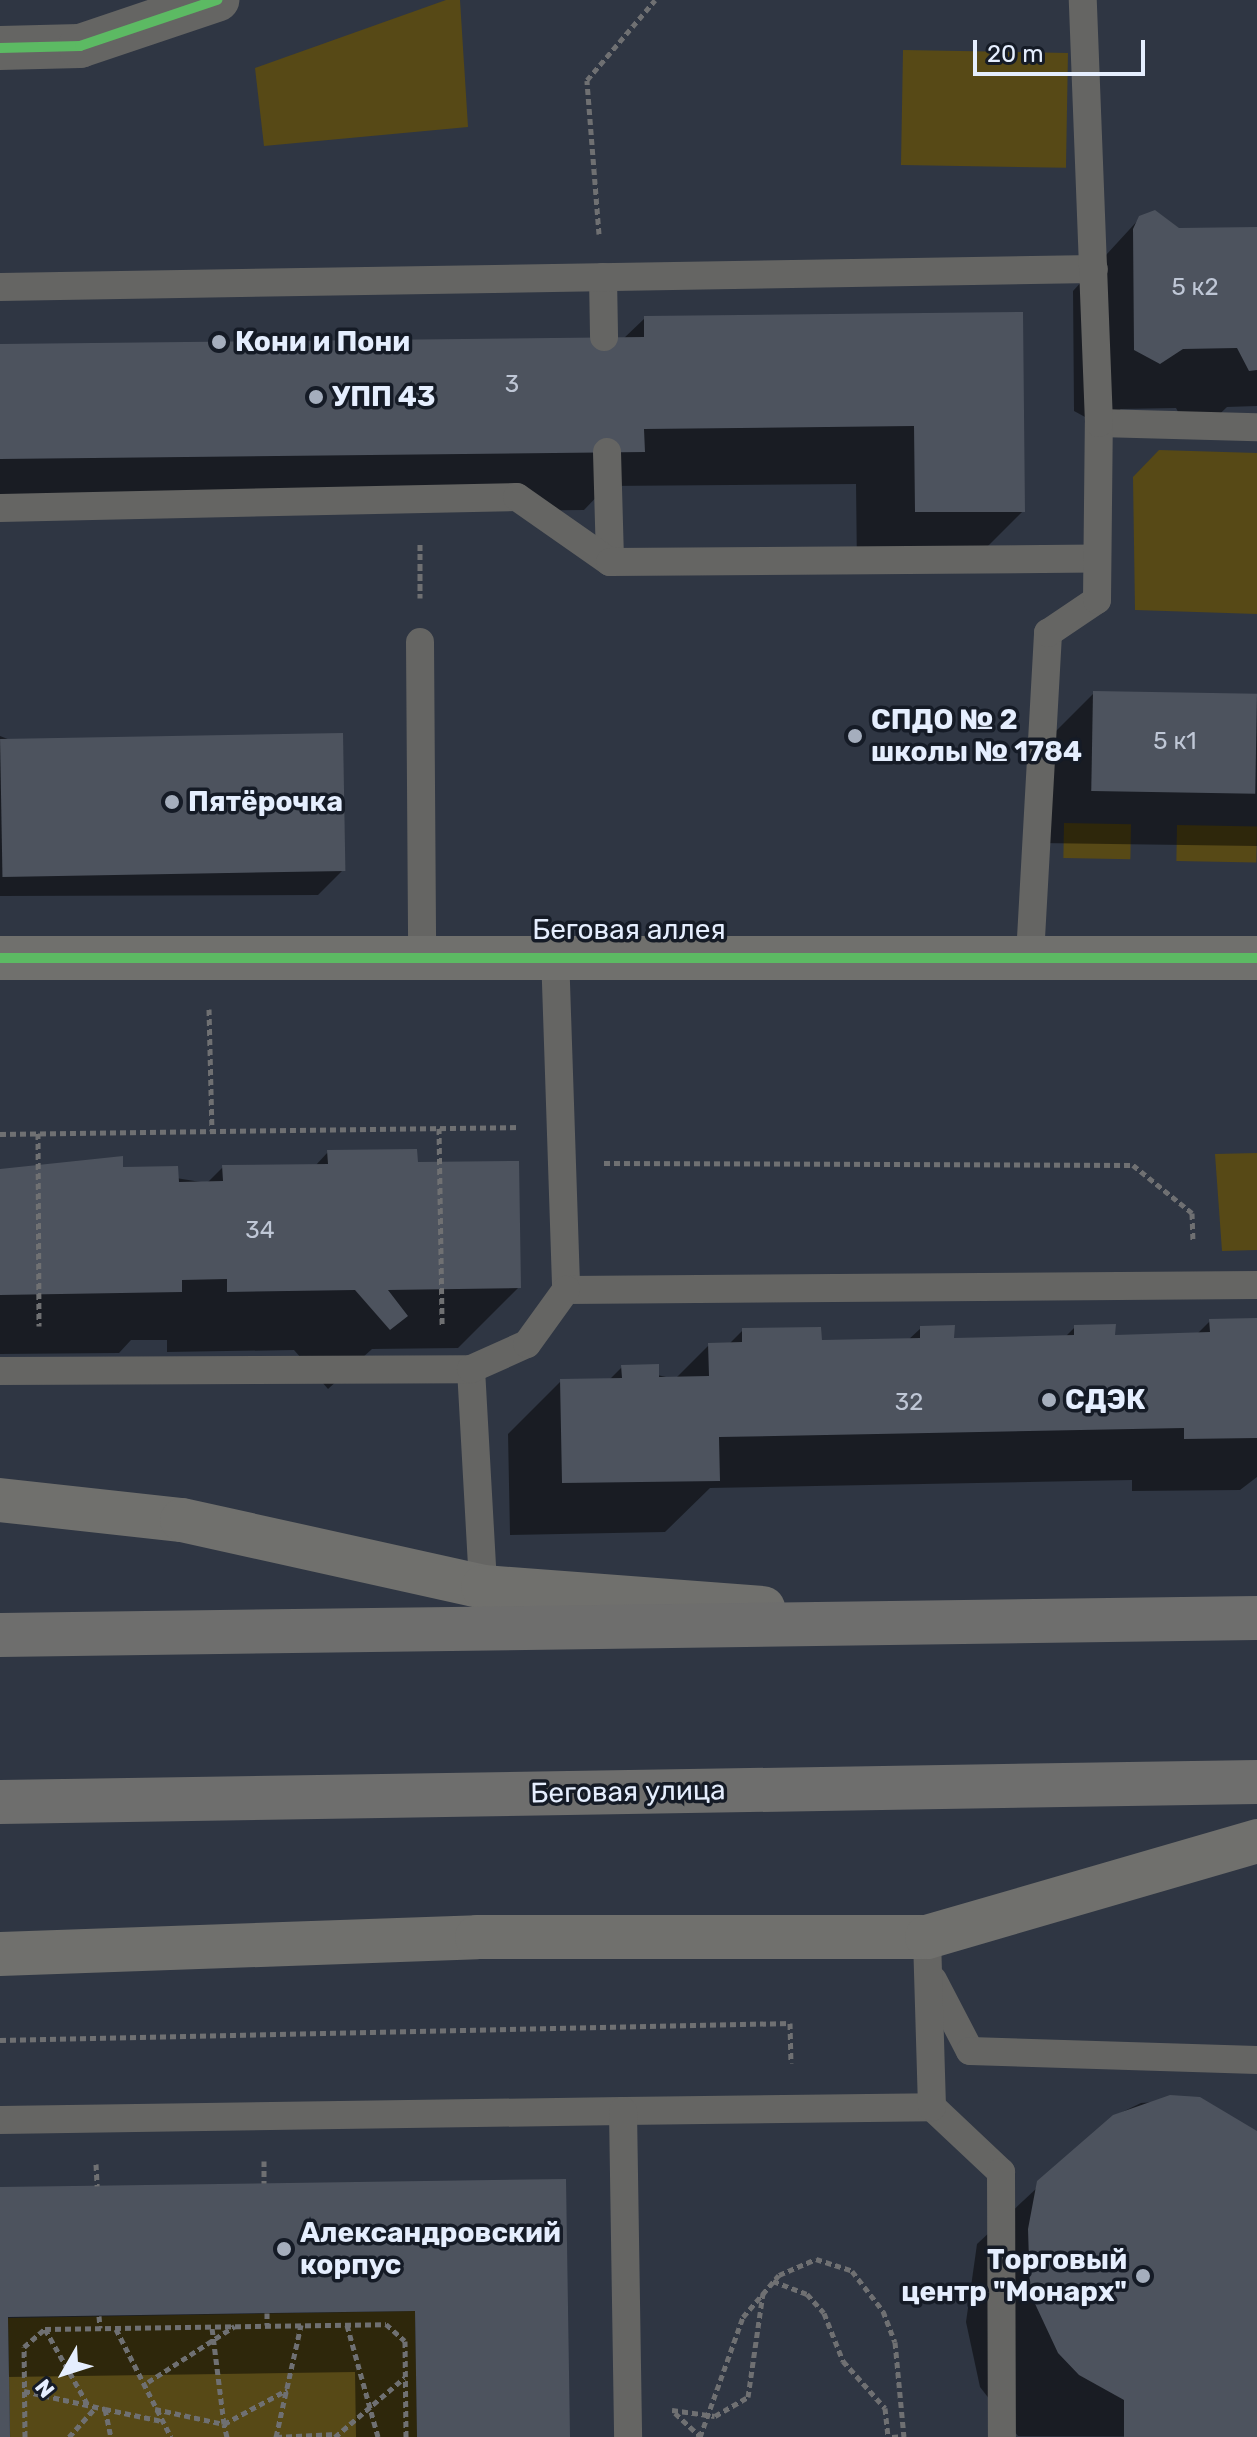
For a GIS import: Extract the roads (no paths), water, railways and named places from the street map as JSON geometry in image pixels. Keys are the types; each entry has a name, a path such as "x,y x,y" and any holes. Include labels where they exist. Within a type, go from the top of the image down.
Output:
{"main road":[{"name":"Беговая аллея","path":"0,958 555,953 1257,958"},
{"path":"0,1500 182,1520 483,1587 1004,1626"},
{"path":"0,1635 1004,1626 1257,1618"},
{"name":"Беговая улица","path":"0,1802 1257,1782"},
{"path":"0,1954 477,1937 928,1955 1257,1841"}],"street":[{"path":"0,48 80,46 217,0"}],"lane":[{"path":"1030,956 1048,633 1097,600 1099,423 1083,0"},
{"path":"0,287 1094,269"},
{"path":"603,277 604,337"},
{"path":"1099,423 1257,427"},
{"path":"607,452 610,562"},
{"path":"0,508 517,497 610,562 1097,559"},
{"path":"420,642 422,954"},
{"path":"0,1371 457,1369 527,1344 566,1290 555,953"},
{"path":"566,1290 1257,1285"},
{"path":"457,1369 483,1587"},
{"path":"928,1955 970,2051 1253,2064"},
{"path":"928,1955 932,2107"},
{"path":"0,2120 932,2107 1001,2172 1002,2437"},
{"path":"623,2111 628,2437"}],"place":[{"name":"Кони и Пони","path":"219,342"},
{"name":"УПП 43","path":"316,397"},
{"name":"СПДО № 2 школы № 1784","path":"855,736"},
{"name":"Пятёрочка","path":"172,802"},
{"name":"СДЭК","path":"1049,1400"},
{"name":"Александровский корпус","path":"284,2249"},
{"name":"Торговый центр \"Монарх\"","path":"1143,2276"}]}
